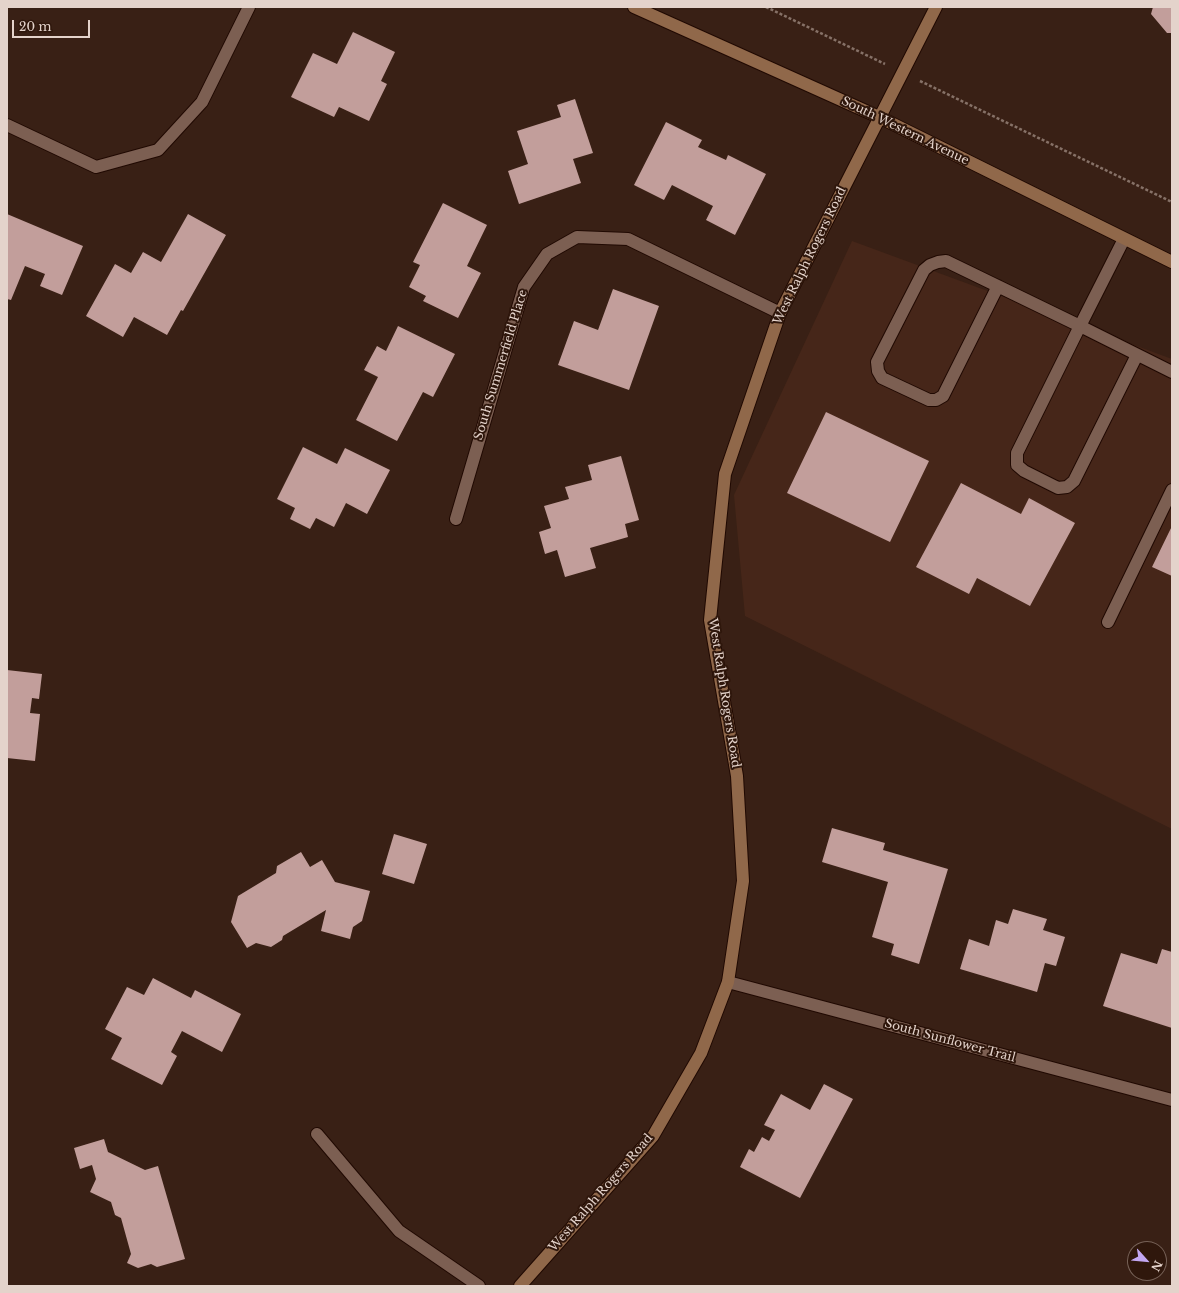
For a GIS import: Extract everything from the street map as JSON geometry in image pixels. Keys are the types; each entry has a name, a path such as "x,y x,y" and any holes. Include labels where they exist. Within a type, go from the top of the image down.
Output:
{"street":[{"path":"7,126 96,167 158,150 202,102 249,7"},
{"name":"South Western Avenue","path":"634,7 879,117 1172,262"},
{"name":"West Ralph Rogers Road","path":"520,1286 653,1136 701,1053 728,982 743,881 737,776 710,620 725,474 780,313 936,7"},
{"name":"South Summerfield Place","path":"456,518 524,287 547,254 577,237 628,239 780,313"},
{"path":"1124,239 1017,454 1017,464 1024,471 1058,488 1067,487 1074,481 1137,355"},
{"path":"998,286 943,396 936,400 928,400 882,378 878,371 877,362 924,270 930,265 946,261 998,286 1080,326 1172,372"},
{"path":"1108,622 1172,490"},
{"name":"South Sunflower Trail","path":"728,982 1172,1100"},
{"path":"317,1134 399,1230 479,1286"}],"path":[{"path":"766,7 1172,202"}],"shaded area":[{"path":"852,241 1172,359 1172,829 745,616 734,495"}],"building":[{"path":"1153,7 1172,7 1172,33 1167,33 1151,14"},
{"path":"353,32 395,52 381,81 387,84 369,121 339,107 334,117 291,97 313,53 337,64"},
{"path":"575,99 593,153 573,159 581,183 519,204 508,171 528,164 517,131 561,117 557,105"},
{"path":"666,122 702,140 698,147 726,160 728,155 766,174 735,235 706,220 713,206 672,185 664,200 634,185"},
{"path":"443,203 487,225 467,266 481,273 458,318 423,301 426,296 409,287 420,265 413,262"},
{"path":"7,214 83,246 62,295 40,286 45,274 25,266 11,300 7,299"},
{"path":"188,214 226,235 183,311 181,310 167,335 134,317 123,337 86,316 115,264 131,273 143,252 161,262"},
{"path":"613,289 659,306 629,390 558,365 574,321 598,330"},
{"path":"398,326 455,354 433,397 423,392 397,441 356,420 378,377 364,370 377,346 386,351"},
{"path":"826,412 929,461 890,542 787,493"},
{"path":"303,447 337,464 345,448 390,470 367,514 346,503 334,527 316,518 310,529 290,519 295,508 277,499"},
{"path":"621,456 639,520 625,524 628,537 590,548 596,568 565,577 557,550 545,554 539,532 551,528 544,506 569,499 565,487 592,480 588,465"},
{"path":"961,483 1021,514 1029,498 1075,523 1030,606 977,578 969,594 916,567"},
{"path":"1172,526 1172,576 1152,567"},
{"path":"7,670 42,674 39,699 32,698 30,713 40,714 35,761 7,758"},
{"path":"832,828 885,843 883,850 948,869 919,964 891,955 894,944 872,937 888,882 822,862"},
{"path":"394,834 427,844 414,884 382,874"},
{"path":"301,852 310,867 322,860 335,882 370,891 362,921 353,927 350,939 321,931 326,910 283,936 282,940 271,947 256,943 247,948 231,922 238,896 276,873 277,866"},
{"path":"1013,909 1047,919 1043,930 1065,937 1056,966 1045,963 1037,992 960,969 969,939 989,946 996,920 1008,924"},
{"path":"1162,949 1172,952 1172,1028 1103,1006 1121,953 1157,964"},
{"path":"153,978 191,998 195,990 241,1014 222,1052 182,1031 171,1052 177,1056 162,1085 111,1059 122,1038 105,1029 127,987 144,995"},
{"path":"824,1084 853,1099 800,1198 740,1167 749,1149 754,1152 762,1137 769,1141 775,1130 764,1125 781,1094 810,1110"},
{"path":"104,1139 108,1152 145,1170 158,1166 185,1259 157,1267 151,1264 138,1268 127,1263 131,1254 121,1218 115,1215 111,1202 90,1192 96,1179 92,1165 80,1169 74,1148"}]}
